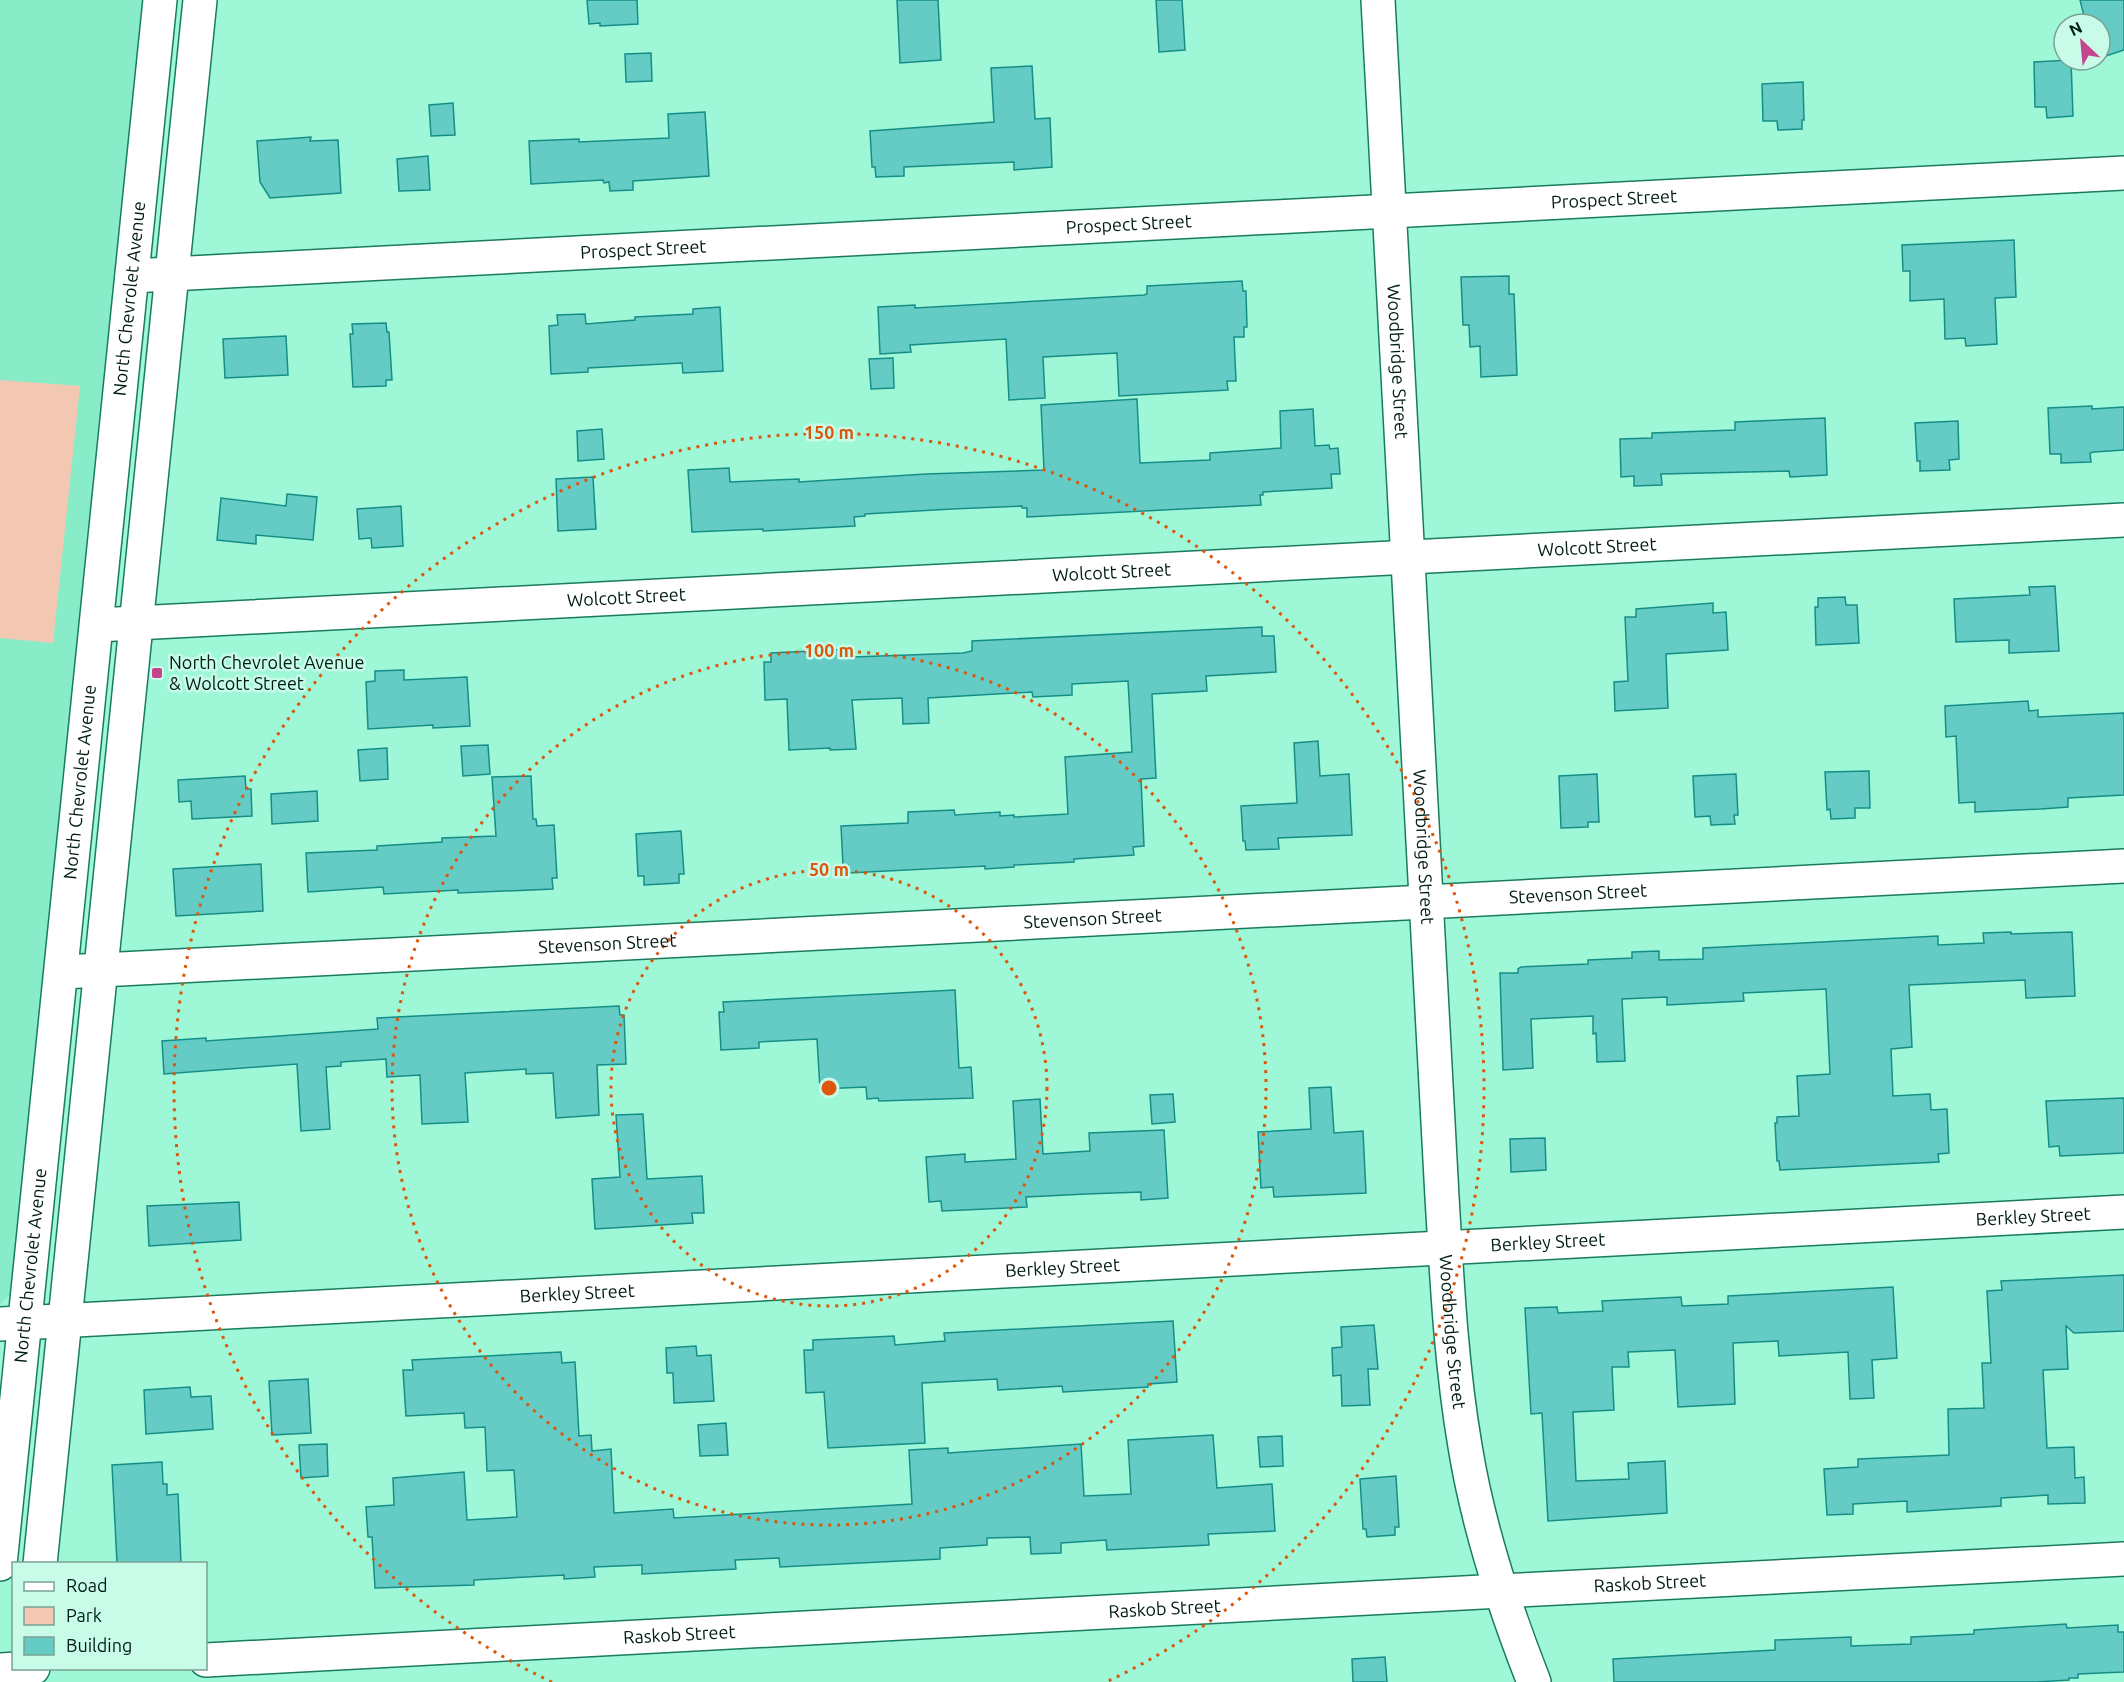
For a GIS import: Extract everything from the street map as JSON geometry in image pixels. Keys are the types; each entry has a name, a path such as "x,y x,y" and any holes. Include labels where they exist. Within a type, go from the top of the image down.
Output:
{"street":[{"name":"North Chevrolet Avenue","path":"0,1564 13,1323 62,972 160,0"},
{"path":"40,1562 200,0"},
{"name":"Woodbridge Street","path":"1378,0 1445,1248 1454,1365 1465,1447 1477,1506 1501,1591 1534,1682"},
{"name":"Prospect Street","path":"132,276 2124,173"},
{"name":"Wolcott Street","path":"97,625 2124,520"},
{"name":"Stevenson Street","path":"62,972 2124,866"},
{"name":"Berkley Street","path":"13,1323 2124,1212"},
{"name":"Raskob Street","path":"207,1660 2124,1559"}],"shaded area":[{"path":"0,0 142,0 13,1289 0,1304"}],"green space":[{"path":"0,380 80,386 53,643 0,638"}],"building":[{"path":"587,0 637,0 638,24 600,26 600,23 589,24"},
{"path":"897,0 938,0 941,60 900,63"},
{"path":"1156,0 1182,0 1185,50 1159,52"},
{"path":"2080,0 2124,0 2124,50 2112,54 2112,12 2083,12"},
{"path":"651,53 652,81 626,82 625,54"},
{"path":"2052,61 2052,72 2071,72 2073,116 2047,118 2046,107 2035,107 2034,62"},
{"path":"1032,66 1035,119 1050,118 1052,167 1014,170 1014,162 904,167 904,176 876,177 875,167 872,167 870,131 994,122 991,68"},
{"path":"1803,82 1804,120 1802,120 1802,129 1778,130 1777,121 1763,121 1762,84"},
{"path":"453,103 455,135 431,136 429,105"},
{"path":"705,112 709,176 633,181 633,190 610,191 609,182 604,183 603,180 531,184 529,141 579,139 579,142 669,138 668,114"},
{"path":"311,137 310,141 338,140 341,193 270,198 260,182 257,141"},
{"path":"428,156 430,190 399,191 397,159"},
{"path":"2014,240 2016,297 1995,298 1997,344 1966,346 1965,338 1945,339 1944,299 1910,301 1910,271 1903,271 1902,245"},
{"path":"1509,276 1509,294 1514,294 1517,375 1481,377 1480,346 1470,347 1469,325 1463,325 1461,277"},
{"path":"1242,281 1243,291 1246,291 1247,327 1244,327 1244,337 1234,337 1236,381 1227,381 1228,390 1119,396 1117,353 1043,357 1045,398 1009,400 1006,339 910,345 911,352 880,354 878,307 915,305 915,308 1144,295 1147,294 1147,286"},
{"path":"720,307 723,371 683,373 682,363 588,368 588,372 551,374 549,326 558,325 557,315 585,314 586,324 635,320 635,317 693,314 693,309"},
{"path":"386,323 387,332 389,332 392,380 386,380 386,386 353,387 350,334 353,334 352,324"},
{"path":"286,336 288,375 225,378 223,339"},
{"path":"893,358 894,388 871,389 869,359"},
{"path":"1137,399 1140,463 1210,460 1210,453 1281,448 1280,411 1313,409 1315,446 1329,445 1330,449 1338,448 1340,474 1331,474 1332,488 1263,492 1263,495 1260,495 1261,505 1027,517 1027,508 1022,508 1022,506 952,509 865,514 865,516 854,517 855,526 692,532 688,470 729,468 730,482 799,479 799,482 1044,470 1041,405"},
{"path":"2092,406 2092,409 2124,407 2124,450 2090,453 2091,462 2061,463 2061,454 2050,454 2048,408"},
{"path":"1825,418 1827,475 1790,477 1789,471 1661,474 1662,485 1634,486 1634,476 1621,477 1620,439 1652,438 1652,433 1735,430 1735,422"},
{"path":"1958,421 1959,459 1949,460 1950,470 1920,471 1920,461 1917,461 1915,423"},
{"path":"602,429 604,459 578,461 577,431"},
{"path":"593,477 596,529 558,531 556,479"},
{"path":"287,494 317,497 313,540 256,535 256,544 217,540 221,498 286,506"},
{"path":"401,506 403,546 372,548 371,538 359,539 357,509"},
{"path":"2055,586 2059,651 2009,653 2009,640 1956,642 1954,599 2030,595 2029,587"},
{"path":"1845,597 1846,605 1857,605 1859,643 1816,645 1815,607 1818,607 1818,598"},
{"path":"1713,603 1713,613 1726,612 1728,650 1666,654 1668,708 1615,711 1614,682 1628,681 1625,617 1636,617 1636,609"},
{"path":"1262,627 1262,636 1274,636 1276,672 1206,676 1207,691 1152,694 1156,778 1141,779 1144,846 1133,847 1134,855 985,869 985,866 848,873 848,865 843,865 841,826 908,823 908,812 954,810 955,815 1000,812 1000,816 1014,815 1014,817 1068,814 1065,757 1132,752 1128,681 1072,684 1072,695 1033,697 1032,692 928,698 929,723 903,724 902,698 852,700 856,749 789,750 787,699 765,700 764,662 771,662 771,653 853,649 853,657 963,653 972,651 972,641"},
{"path":"404,670 404,680 467,677 470,726 433,728 433,725 368,729 366,682 375,681 375,671"},
{"path":"2028,701 2029,711 2038,710 2038,717 2124,713 2124,795 2068,798 2068,807 2041,809 1975,812 1975,802 1959,803 1956,736 1946,737 1945,706"},
{"path":"1318,741 1320,776 1349,774 1352,835 1278,838 1279,849 1246,850 1245,841 1243,841 1241,806 1297,803 1294,743"},
{"path":"488,745 490,774 463,776 461,746"},
{"path":"387,748 388,779 360,781 358,750"},
{"path":"1869,771 1870,808 1855,808 1855,818 1831,819 1830,809 1827,810 1825,772"},
{"path":"1597,774 1599,822 1588,822 1588,827 1561,828 1559,776"},
{"path":"1736,774 1738,815 1734,815 1735,824 1711,825 1710,816 1695,817 1693,776"},
{"path":"245,776 246,789 251,789 252,816 192,819 191,801 179,802 178,780"},
{"path":"531,776 533,819 536,819 537,826 554,825 557,878 552,878 553,889 458,893 458,890 384,894 383,887 308,892 306,853 377,850 377,846 442,842 442,838 496,836 492,777"},
{"path":"317,791 318,821 272,824 271,794"},
{"path":"681,831 684,874 679,874 679,883 644,885 644,876 638,876 636,834"},
{"path":"261,864 263,911 176,916 173,869"},
{"path":"2011,932 2011,934 2072,932 2075,996 2026,998 2025,980 1909,985 1912,1047 1891,1049 1893,1096 1930,1094 1931,1110 1947,1109 1949,1153 1938,1154 1939,1162 1780,1170 1779,1161 1777,1161 1775,1123 1777,1123 1777,1117 1799,1116 1797,1076 1830,1074 1826,989 1743,993 1744,1001 1667,1005 1667,997 1622,999 1625,1061 1597,1062 1593,1016 1531,1019 1533,1068 1503,1070 1500,973 1518,973 1521,967 1588,964 1588,960 1632,958 1632,952 1659,951 1659,960 1703,959 1703,948 1938,936 1938,945 1984,943 1983,933"},
{"path":"955,990 959,1068 971,1067 973,1098 879,1101 878,1098 867,1099 866,1087 820,1089 817,1039 759,1042 759,1048 721,1050 719,1012 724,1012 723,1002"},
{"path":"619,1006 620,1015 624,1015 626,1064 597,1065 599,1115 556,1118 553,1073 526,1074 526,1069 465,1073 468,1122 422,1124 420,1075 387,1077 386,1059 341,1062 341,1066 326,1067 330,1129 301,1131 297,1064 164,1074 162,1041 206,1038 206,1041 378,1029 377,1018"},
{"path":"1331,1087 1334,1133 1363,1131 1366,1193 1274,1197 1273,1187 1261,1188 1258,1132 1311,1129 1309,1088"},
{"path":"1173,1094 1175,1122 1152,1124 1150,1095"},
{"path":"2124,1098 2124,1153 2060,1156 2059,1146 2049,1147 2046,1101"},
{"path":"1040,1099 1043,1154 1090,1151 1089,1133 1164,1130 1168,1198 1141,1200 1141,1192 1026,1197 1027,1207 942,1211 941,1201 929,1202 926,1157 965,1154 965,1162 1016,1159 1013,1101"},
{"path":"643,1114 647,1179 702,1176 704,1213 692,1213 693,1223 595,1229 592,1179 620,1177 616,1115"},
{"path":"1545,1138 1546,1170 1511,1172 1510,1139"},
{"path":"239,1202 241,1240 149,1246 147,1206"},
{"path":"2124,1275 2124,1331 2074,1333 2066,1326 2068,1369 2043,1370 2047,1448 2074,1447 2075,1478 2084,1477 2085,1503 2048,1504 2048,1495 2001,1498 2001,1506 1907,1512 1907,1501 1853,1504 1853,1514 1827,1515 1824,1469 1858,1467 1858,1459 1949,1455 1948,1409 1984,1408 1982,1363 1991,1363 1987,1291 2002,1290 2001,1281"},
{"path":"1893,1287 1897,1358 1872,1360 1874,1398 1850,1399 1848,1352 1779,1356 1778,1341 1733,1343 1735,1404 1678,1407 1675,1350 1628,1352 1629,1367 1612,1367 1614,1410 1573,1412 1576,1481 1629,1479 1628,1463 1665,1461 1667,1513 1548,1521 1542,1413 1531,1414 1525,1308 1557,1307 1558,1313 1603,1311 1602,1301 1681,1297 1682,1306 1728,1304 1728,1296"},
{"path":"1173,1321 1177,1382 1148,1384 1148,1387 1063,1392 1062,1386 998,1390 997,1379 922,1383 925,1443 828,1448 824,1392 806,1393 804,1350 813,1350 813,1340 894,1336 895,1345 945,1341 944,1333"},
{"path":"1374,1325 1378,1369 1368,1369 1370,1405 1342,1406 1341,1375 1333,1376 1332,1348 1342,1347 1341,1327"},
{"path":"696,1346 697,1356 711,1355 714,1401 674,1403 673,1373 667,1373 666,1348"},
{"path":"561,1352 562,1363 575,1362 579,1436 591,1435 592,1451 611,1449 614,1513 673,1509 674,1518 912,1504 909,1450 948,1448 948,1453 1081,1444 1084,1496 1131,1494 1128,1440 1213,1435 1217,1488 1272,1484 1275,1531 1208,1534 1209,1545 1107,1550 1106,1540 1061,1543 1061,1553 1031,1554 1030,1537 987,1538 987,1545 940,1548 940,1559 780,1567 779,1558 735,1560 736,1569 642,1574 642,1565 594,1567 595,1577 564,1579 564,1575 474,1580 474,1585 375,1588 372,1537 368,1537 366,1507 394,1505 393,1478 464,1472 467,1520 517,1517 514,1470 487,1471 485,1427 465,1428 464,1413 406,1416 403,1370 413,1370 412,1360"},
{"path":"308,1379 311,1433 272,1435 269,1381"},
{"path":"190,1387 191,1397 211,1396 213,1429 146,1434 144,1390"},
{"path":"726,1423 728,1455 700,1456 698,1425"},
{"path":"1282,1436 1283,1466 1260,1467 1258,1437"},
{"path":"327,1444 328,1476 301,1478 299,1445"},
{"path":"162,1462 163,1484 167,1484 167,1495 178,1494 181,1562 117,1562 112,1465"},
{"path":"1396,1476 1399,1527 1395,1527 1395,1535 1367,1537 1366,1529 1363,1529 1360,1479"},
{"path":"2066,1624 2067,1628 2118,1625 2118,1632 2124,1632 2124,1672 2078,1674 2078,1678 2069,1678 2069,1680 2036,1682 1614,1682 1613,1659 1775,1650 1775,1640 1851,1637 1851,1646 1911,1644 1911,1637 1974,1634 1974,1630"},
{"path":"1385,1657 1387,1682 1353,1682 1352,1659"}],"place":[{"name":"North Chevrolet Avenue & Wolcott Street","path":"157,673"}]}
